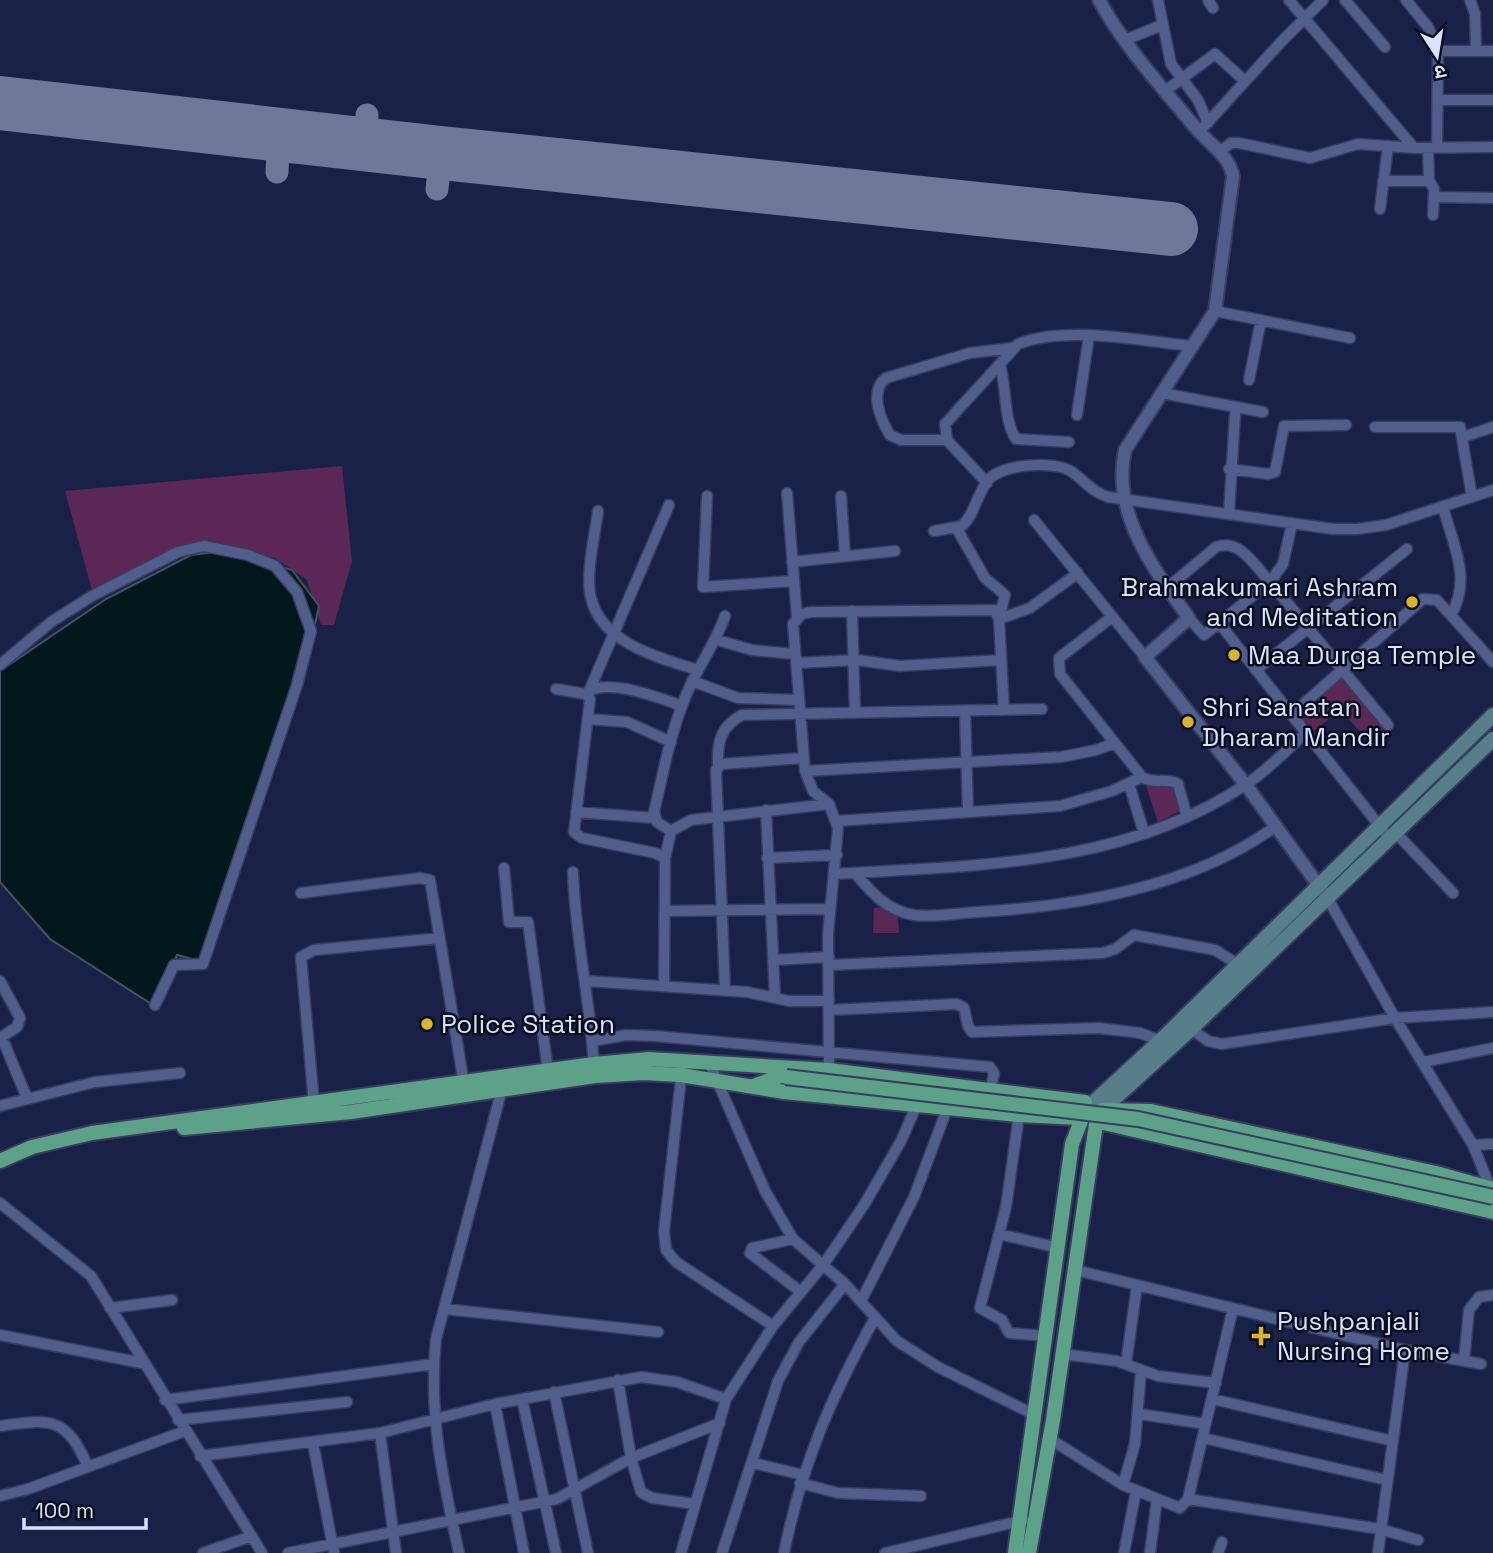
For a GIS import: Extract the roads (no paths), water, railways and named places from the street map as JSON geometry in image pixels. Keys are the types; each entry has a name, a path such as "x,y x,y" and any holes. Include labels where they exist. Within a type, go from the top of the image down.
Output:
{"main road":[{"path":"7,1159 32,1147 92,1133 314,1104 423,1095 594,1070 649,1059 717,1082 751,1087 947,1109 1080,1120 1097,1111 1167,1043 1239,965 1493,715"},
{"path":"1167,1043 1191,1029 1493,739"},
{"path":"682,1068 709,1062 829,1070 991,1089 1097,1111 1357,1180 1493,1212"},
{"path":"750,1065 783,1076 1138,1118 1492,1192"},
{"path":"7,1159 138,1133 351,1112 464,1084 503,1083 548,1071 594,1070"},
{"path":"751,1087 783,1076"},
{"path":"1097,1111 1151,1111 1360,1157 1492,1192"},
{"path":"1015,1553 1028,1519 1050,1438 1097,1111"},
{"path":"1030,1553 1028,1519 1035,1415 1072,1144 1080,1120"},
{"path":"1357,1180 1360,1157"}],"street":[{"path":"1099,0 1125,40 1165,91 1203,127 1219,152 1231,164 1233,176 1215,311 1125,450 1122,467 1124,499 1148,562 1204,635 1270,582 1283,564 1292,523"},
{"path":"1158,0 1171,64 1198,100 1203,127"},
{"path":"1289,0 1414,148"},
{"path":"1203,127 1323,0"},
{"path":"1345,0 1385,47"},
{"path":"1406,0 1428,27 1438,51 1438,100 1429,181"},
{"path":"1470,0 1475,14 1476,51"},
{"path":"1125,40 1163,26"},
{"path":"1438,51 1493,51"},
{"path":"1165,91 1215,54 1245,81"},
{"path":"1438,100 1493,100"},
{"path":"1219,152 1225,146 1239,143 1310,158 1358,144 1414,148 1493,147"},
{"path":"1380,209 1388,146"},
{"path":"1383,181 1433,183 1433,215"},
{"path":"1434,197 1493,198"},
{"path":"1215,311 1350,338"},
{"path":"1249,380 1261,320"},
{"path":"947,440 901,439 890,435 876,397 880,383 886,378 970,353 1012,348 1027,340 1089,336 1193,346"},
{"path":"1077,415 1089,336"},
{"path":"987,483 947,440 946,424 1012,348"},
{"path":"1000,365 1006,385 1011,430 1016,439 1069,442"},
{"path":"1161,393 1263,412"},
{"path":"1229,513 1229,468 1235,414"},
{"path":"1229,468 1268,474 1275,472 1284,426 1346,425"},
{"path":"1375,427 1456,425 1463,437 1472,497"},
{"path":"1463,437 1493,427"},
{"path":"934,531 957,529 967,522 987,483 1007,468 1057,467 1072,472 1101,495 1292,523 1357,529 1386,525 1493,490"},
{"path":"787,494 797,617 793,624 803,758 813,791 829,804 837,821 837,855 830,909 829,1070"},
{"path":"707,496 704,587 794,581"},
{"path":"841,496 845,556"},
{"path":"665,858 655,853 577,836 574,827 588,719 588,692 669,505"},
{"path":"1443,507 1462,578 1461,599 1451,615"},
{"path":"598,511 591,599 601,618 645,654 698,670"},
{"path":"1034,520 1246,785 1328,899 1395,1018 1473,1145 1492,1192"},
{"path":"957,529 985,578 1005,595 999,618"},
{"path":"1167,588 1224,544 1238,547 1388,725"},
{"path":"0,665 51,622 92,596 178,552 204,546 248,555 275,566 297,592 311,631 297,685 203,964 174,965 155,1004"},
{"path":"1256,670 1407,549"},
{"path":"792,562 895,551"},
{"path":"999,618 1030,608 1078,573"},
{"path":"1292,714 1423,599 1437,600 1493,662"},
{"path":"797,617 811,612 989,608 998,613 999,618 1004,710"},
{"path":"852,611 855,713"},
{"path":"655,818 671,742 682,706 692,681 717,640 725,616"},
{"path":"1112,617 1059,658 1060,674 1142,777 1148,781 1172,780 1178,784 1187,817"},
{"path":"1144,657 1189,618"},
{"path":"1219,623 1380,826 1453,893"},
{"path":"717,640 795,658 853,660 900,666 1001,660"},
{"path":"692,681 738,698 798,700"},
{"path":"556,689 588,692 606,687 635,691 682,706"},
{"path":"725,990 718,765 719,741 732,721 755,713 1042,709"},
{"path":"965,711 968,813"},
{"path":"588,719 627,722 671,742"},
{"path":"834,874 1033,861 1088,851 1187,817 1246,785 1306,733"},
{"path":"805,771 1061,757 1115,743"},
{"path":"718,765 803,758"},
{"path":"837,821 1060,806 1129,784 1142,777"},
{"path":"1129,784 1144,833"},
{"path":"664,985 665,858 671,831 691,820 829,804"},
{"path":"766,810 775,997"},
{"path":"576,812 655,818 671,831"},
{"path":"855,873 885,905 914,915 1065,906 1114,895 1224,859 1276,825"},
{"path":"767,858 837,855"},
{"path":"504,868 509,922 528,922 548,1071"},
{"path":"573,872 575,918 587,981 594,1070"},
{"path":"301,892 426,878 432,885 464,1084"},
{"path":"665,911 830,909"},
{"path":"773,960 829,961 1103,953 1115,949 1134,935 1215,950 1239,965"},
{"path":"314,1104 301,957 314,950 440,938"},
{"path":"0,981 20,1018 17,1027 0,1038 27,1098"},
{"path":"587,981 725,990 829,1005 957,1004 964,1008 972,1032 1099,1028 1140,1033 1167,1043"},
{"path":"1191,1029 1208,1041 1222,1044 1395,1018 1493,1012"},
{"path":"592,1041 626,1035 990,1067 994,1073 991,1089"},
{"path":"1423,1062 1493,1048"},
{"path":"709,1062 765,1191 793,1239 845,1284 897,1341 938,1367 1035,1415"},
{"path":"682,1068 664,1231 666,1250 676,1262 773,1326"},
{"path":"0,1106 94,1082 180,1073"},
{"path":"681,1553 726,1399 773,1326 824,1264 885,1169 927,1081"},
{"path":"459,1553 433,1419 436,1339 503,1083"},
{"path":"861,1301 914,1197 947,1109"},
{"path":"1018,1115 999,1234 980,1308 1002,1320 1009,1333 1045,1336"},
{"path":"1473,1145 1493,1144"},
{"path":"0,1203 91,1276 142,1363 262,1553"},
{"path":"999,1234 1059,1248"},
{"path":"793,1239 752,1248 750,1253 801,1292"},
{"path":"1075,1270 1405,1350 1481,1364"},
{"path":"722,1553 778,1381 800,1342 845,1284"},
{"path":"1126,1364 1137,1285"},
{"path":"1464,1361 1469,1310 1479,1297 1493,1295"},
{"path":"110,1308 172,1300"},
{"path":"1050,1438 1123,1485 1180,1508 1188,1499 1233,1308"},
{"path":"445,1309 658,1332"},
{"path":"784,1553 802,1479 819,1426 875,1318"},
{"path":"0,1335 142,1363"},
{"path":"1378,1553 1405,1350"},
{"path":"1062,1354 1126,1364 1158,1376 1216,1383"},
{"path":"165,1400 434,1364"},
{"path":"1123,1485 1135,1444 1141,1370"},
{"path":"200,1456 380,1433 495,1404 618,1380 656,1377 726,1399"},
{"path":"618,1380 638,1486 646,1496 695,1504"},
{"path":"554,1392 588,1553"},
{"path":"522,1399 556,1553"},
{"path":"1212,1399 1392,1441"},
{"path":"178,1420 347,1402"},
{"path":"495,1404 524,1553"},
{"path":"1139,1414 1206,1424"},
{"path":"0,1426 43,1423 64,1426 76,1439 88,1467"},
{"path":"288,1553 333,1549 567,1495 631,1458 720,1423"},
{"path":"0,1496 185,1431"},
{"path":"380,1433 396,1553"},
{"path":"1203,1438 1387,1480"},
{"path":"313,1443 333,1549"},
{"path":"753,1463 838,1493 920,1496"},
{"path":"1124,1553 1136,1491"},
{"path":"1150,1553 1157,1499"},
{"path":"1188,1499 1380,1529 1418,1540"},
{"path":"885,1553 1028,1519"},
{"path":"203,1553 251,1536"},
{"path":"1217,1553 1222,1542"}],"water":[{"path":"225,551 292,570 319,606 303,678 203,962 177,955 153,1005 50,939 0,882 0,671 106,599 191,555"}],"place":[{"name":"Brahmakumari Ashram and Meditation","path":"1412,602"},
{"name":"Maa Durga Temple","path":"1234,655"},
{"name":"Shri Sanatan Dharam Mandir","path":"1188,722"},
{"name":"Police Station","path":"427,1024"},
{"name":"Pushpanjali Nursing Home","path":"1261,1336"}]}
